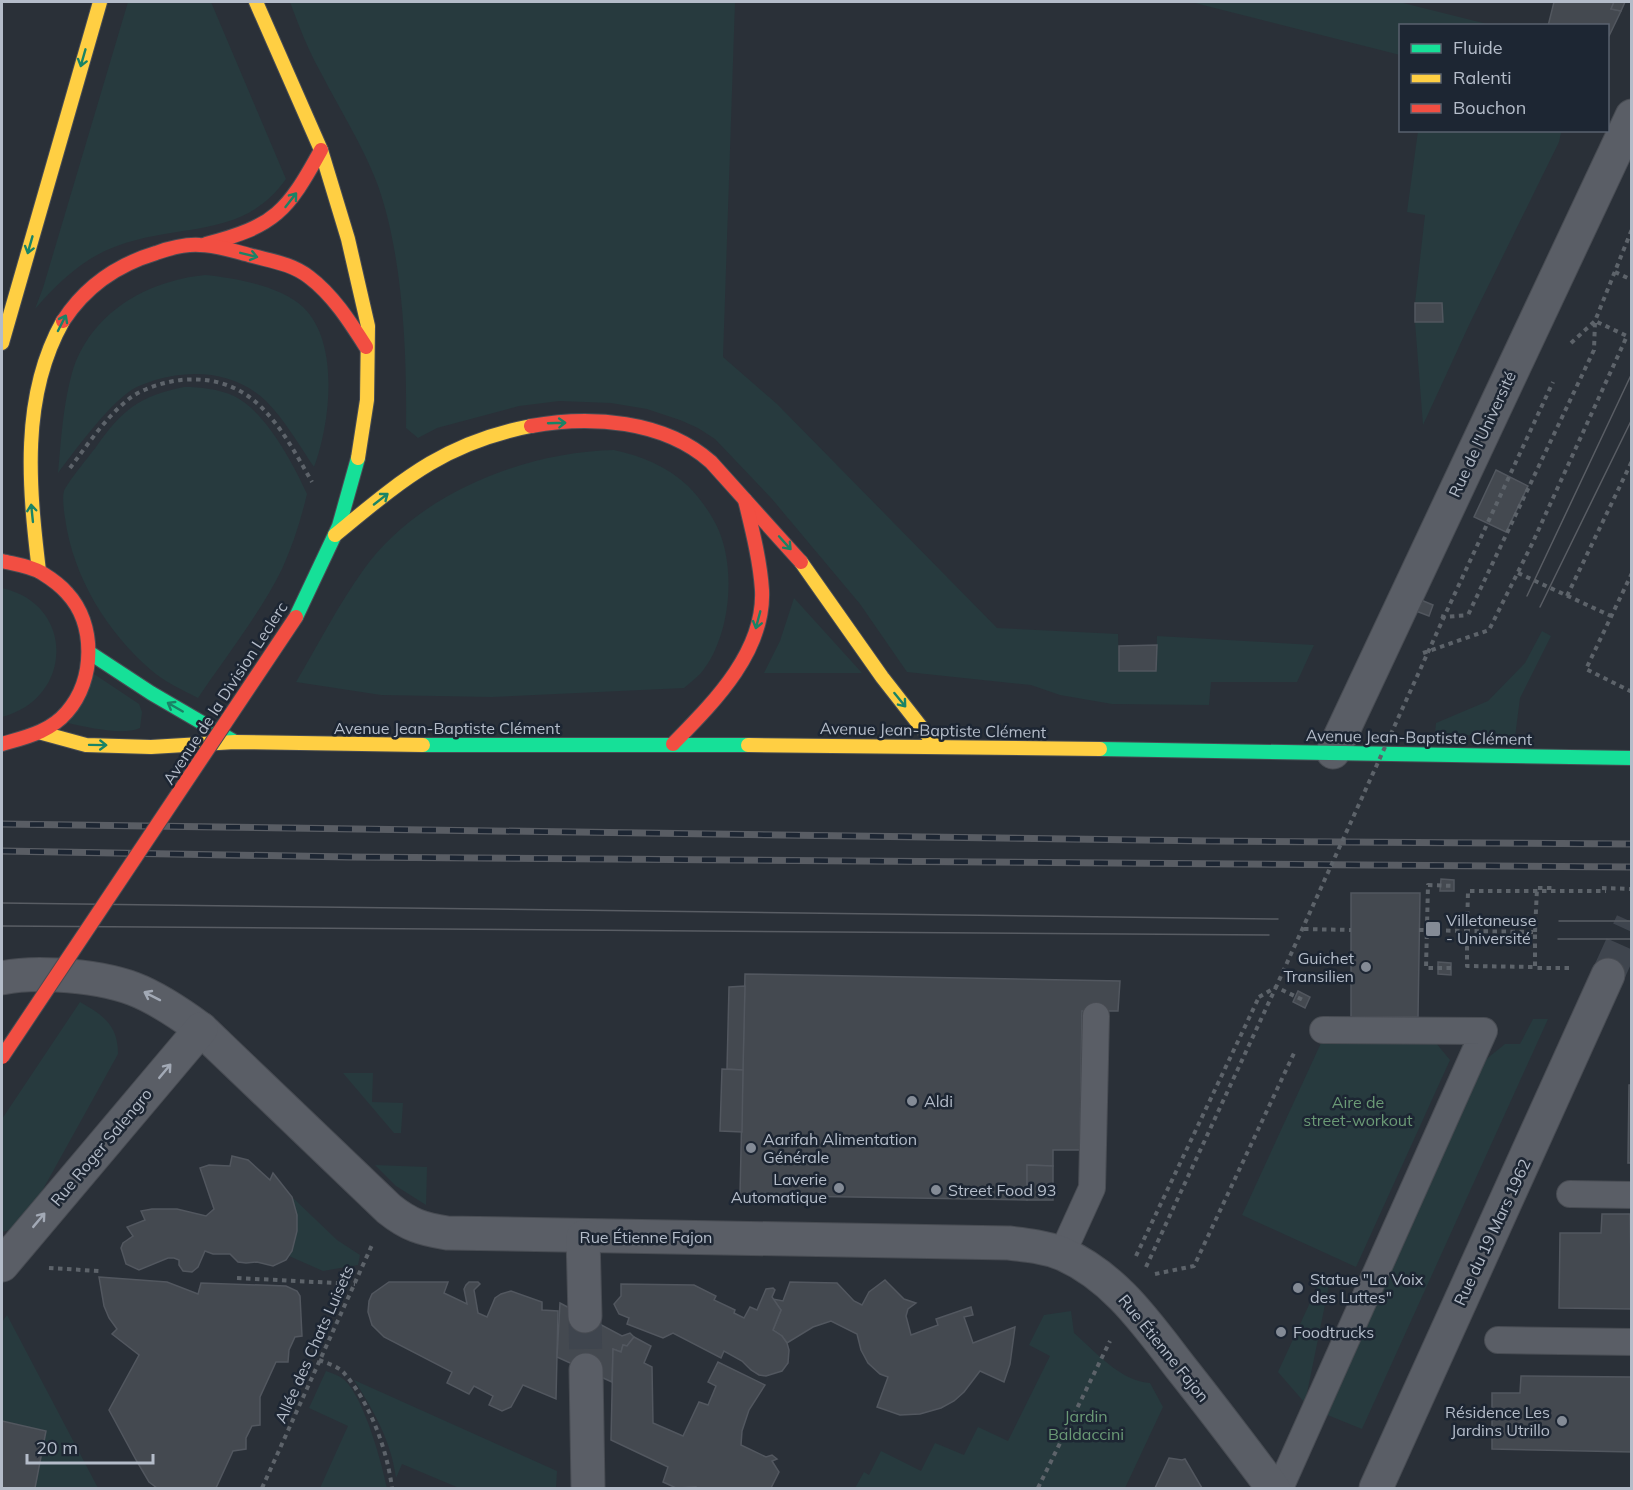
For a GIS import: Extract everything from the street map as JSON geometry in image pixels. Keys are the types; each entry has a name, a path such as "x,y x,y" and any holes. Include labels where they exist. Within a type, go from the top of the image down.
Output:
{"street":[{"name":"Avenue de la Division Leclerc","path":"2,1057 296,617 337,531 357,465 367,400 369,352 368,326 359,281 336,195 321,150 256,2"},
{"path":"2,343 95,3"},
{"name":"Rue de l'Université","path":"1333,752 1628,133"},
{"path":"39,571 31,504 30,447 40,381 53,341 68,312 79,296 92,284 130,261 174,248 204,244 251,231 277,216 291,202 321,150"},
{"path":"204,244 267,259 299,270 330,297 369,352"},
{"path":"337,531 407,478 449,452 497,434 541,424 600,421 640,426 677,438 708,458 797,557 886,682 936,746"},
{"path":"673,744 717,698 746,652 758,625 762,592 745,500"},
{"path":"2,561 27,565 60,585 76,604 87,628 90,653 87,677 76,700 61,719 42,733 28,739 2,744"},
{"name":"Avenue Jean-Baptiste Clément","path":"90,653 151,693 235,742"},
{"name":"Avenue Jean-Baptiste Clément","path":"42,733 86,745 151,747 235,742 350,745 673,744 936,746 1632,758"},
{"name":"Rue Étienne Fajon","path":"2,978 36,974 97,978 142,991 168,1004 201,1029 389,1209 408,1223 447,1233 1009,1243 1040,1247 1062,1254 1101,1278 1129,1302 1273,1488"},
{"name":"Rue du 19 Mars 1962","path":"1376,1488 1608,975"},
{"name":"Rue Roger Salengro","path":"2,1265 201,1029"},
{"path":"583,1237 585,1316"},
{"path":"586,1370 588,1488"}],"lane":[{"path":"1062,1254 1092,1188 1096,1016"},
{"path":"1280,1488 1485,1031 1323,1030"},
{"path":"1570,1194 1632,1195"},
{"path":"1498,1340 1632,1342"}],"path":[{"path":"1160,1236 1304,929 1444,617 1468,615 1594,350 1595,321 1632,229"},
{"path":"1615,272 1632,280"},
{"path":"1568,351 1572,340 1595,321"},
{"path":"1416,656 1489,630 1518,573 1627,336 1595,321"},
{"path":"1449,606 1558,372"},
{"path":"31,504 56,499 61,481 70,468 113,414 130,398 161,384 193,379 209,380 235,389 271,416 337,531"},
{"path":"1567,596 1632,461"},
{"path":"1518,573 1611,616"},
{"path":"1632,573 1586,669 1632,692"},
{"path":"1451,968 1426,968 1428,885 1454,886"},
{"path":"1554,968 1535,968 1537,888 1632,889"},
{"path":"1571,967 1467,966 1468,891 1606,891"},
{"path":"1304,929 1351,930"},
{"path":"1419,930 1535,932"},
{"path":"1148,1231 1259,997 1276,987"},
{"path":"1276,987 1302,999"},
{"path":"1152,1274 1194,1266 1298,1044"},
{"name":"Allée des Chats Luisets","path":"262,1488 389,1209"},
{"path":"237,1278 355,1284"},
{"path":"1038,1488 1129,1302"},
{"path":"319,1360 343,1371 367,1408 383,1445 392,1488"}],"green space":[{"path":"128,2 211,2 286,179 269,198 250,212 230,221 141,239 117,246 93,257 72,272 35,309 43,288"},
{"path":"290,2 735,2 723,357 777,404 997,628 1118,634 1119,671 1156,671 1157,636 1314,645 1297,682 1211,682 1209,705 1112,704 1060,695 1031,685 907,672 860,604 772,499 715,439 698,428 647,409 611,403 559,401 519,406 437,428 418,438 406,428 406,368 402,304 393,241 386,211 371,169 312,56"},
{"path":"1191,2 1399,2 1487,24 1399,24 1399,55"},
{"path":"1418,132 1561,132 1559,142 1469,325 1423,425 1415,322 1442,322 1442,303 1415,303 1425,215 1407,212"},
{"path":"205,275 258,284 283,294 304,308 315,323 323,342 328,385 324,429 314,467 286,424 273,408 254,391 228,379 199,374 155,380 130,391 101,418 58,473 66,397 80,352 92,333 106,317 142,293 183,278"},
{"path":"184,387 203,388 234,396 257,413 277,439 307,494 282,569 253,618 198,698 151,670 120,639 107,621 94,602 76,561 69,540 63,501 64,491 69,482 123,414 143,400"},
{"path":"614,450 653,463 680,479 705,506 721,536 728,576 725,619 711,657 701,673 684,688 492,697 381,695 296,682 364,569 387,542 413,519 443,499 475,482 509,469 544,459"},
{"path":"2,588 26,597 43,612 53,631 56,651 53,672 43,691 26,707 2,717"},
{"path":"794,598 862,673 764,673 780,641"},
{"path":"1542,631 1551,636 1520,698 1515,737 1435,734 1436,723 1488,701 1525,663"},
{"path":"94,674 139,704 142,712 140,728 114,731 68,723"},
{"path":"80,1002 108,1022 115,1035 118,1054 42,1191 13,1229 2,1232 2,1119"},
{"path":"1533,1019 1548,1019 1362,1429 1325,1414 1484,1061 1505,1044 1520,1044"},
{"name":"Aire de street-workout","path":"1321,1043 1436,1043 1450,1060 1356,1267 1242,1215"},
{"path":"343,1073 373,1073 372,1102 403,1103 401,1133 394,1133"},
{"path":"375,1165 427,1167 426,1205 396,1186"},
{"path":"292,1197 337,1240 360,1255 358,1265 323,1271 289,1256 297,1215"},
{"path":"1320,1281 1329,1285 1305,1403 1278,1372"},
{"name":"Jardin Baldaccini","path":"1071,1311 1074,1333 1118,1371 1128,1377 1150,1383 1163,1407 1125,1488 855,1488 864,1472 869,1475 881,1451 921,1471 935,1443 964,1455 978,1427 1008,1441 1050,1356 1029,1345 1044,1315"},
{"path":"7,1315 98,1488 35,1488 46,1431 2,1421 2,1322"},
{"path":"326,1371 343,1379 358,1399 376,1446 387,1488 320,1488 348,1426 309,1408"},
{"path":"354,1380 557,1471 556,1488 459,1488 402,1464 396,1478 394,1464 381,1427"}],"building":[{"path":"1554,2 1614,2 1611,9 1621,11 1609,36 1609,24 1548,24"},
{"path":"1614,2 1625,2 1621,11 1611,9"},
{"path":"1415,303 1442,303 1443,322 1415,322"},
{"path":"1496,470 1528,486 1506,532 1474,517"},
{"path":"1421,600 1433,605 1429,616 1416,611"},
{"path":"1157,645 1156,671 1119,671 1119,646"},
{"path":"1441,879 1454,880 1454,891 1440,891"},
{"name":"Villetaneuse - Université","path":"1351,893 1420,893 1418,1017 1351,1017"},
{"path":"1438,962 1451,963 1451,975 1438,974"},
{"name":"Aldi","path":"745,974 1120,981 1118,1011 1082,1011 1080,1150 1053,1150 1053,1166 1027,1165 1027,1200 740,1195"},
{"path":"745,986 743,1070 727,1069 729,987"},
{"path":"1298,991 1310,997 1305,1008 1293,1002"},
{"path":"722,1069 743,1070 742,1132 720,1131"},
{"path":"1629,1085 1632,1085 1632,1163 1628,1163"},
{"path":"232,1156 248,1160 270,1180 273,1173 292,1197 297,1215 297,1231 292,1251 286,1260 273,1266 257,1262 246,1263 238,1262 230,1254 213,1254 205,1251 198,1267 192,1272 183,1271 179,1260 174,1258 168,1258 139,1270 126,1264 121,1248 123,1243 133,1236 127,1227 145,1220 141,1211 177,1209 206,1216 214,1209 200,1168 209,1165 230,1166"},
{"path":"1027,1165 1053,1166 1053,1200 1027,1200"},
{"path":"1602,1214 1630,1214 1632,1309 1559,1308 1560,1233 1601,1233"},
{"path":"99,1277 167,1282 198,1294 201,1283 286,1286 297,1291 300,1296 302,1336 295,1337 289,1350 288,1362 276,1362 260,1397 260,1425 252,1426 246,1438 246,1449 233,1451 216,1488 157,1488 149,1482 136,1460 109,1410 139,1355 112,1334 117,1329 104,1306"},
{"path":"885,1280 904,1299 916,1303 908,1309 906,1316 911,1335 938,1325 936,1319 971,1307 973,1315 964,1317 973,1343 1015,1327 1010,1364 1004,1382 980,1371 954,1401 941,1408 920,1414 900,1415 877,1407 888,1377 880,1374 868,1363 861,1350 857,1334 831,1321 813,1327 787,1343 773,1330 781,1310 773,1299 783,1301 790,1282 837,1283 854,1301 862,1305 869,1292"},
{"path":"389,1282 448,1282 444,1293 467,1304 464,1289 466,1285 469,1282 478,1282 480,1284 474,1290 478,1313 487,1317 495,1298 511,1291 542,1302 542,1310 558,1311 556,1399 523,1385 511,1407 502,1411 489,1405 493,1396 474,1386 469,1394 447,1383 452,1372 384,1337 372,1325 368,1312 369,1301 372,1294"},
{"path":"621,1284 694,1285 716,1296 714,1300 735,1310 734,1313 744,1318 750,1307 757,1310 766,1289 773,1288 775,1290 772,1297 781,1310 773,1330 787,1343 788,1363 782,1371 766,1376 759,1375 742,1361 724,1351 721,1358 673,1333 663,1338 627,1324 629,1318 619,1314 614,1304 621,1296"},
{"path":"560,1303 622,1336 630,1333 634,1337 627,1346 623,1345 621,1352 613,1349 612,1382 557,1357"},
{"path":"634,1337 651,1346 644,1363 652,1367 653,1423 683,1436 699,1402 708,1405 716,1386 708,1382 718,1362 765,1385 749,1410 742,1431 741,1445 766,1457 772,1455 777,1459 772,1461 779,1472 771,1488 676,1488 663,1482 668,1467 611,1440 613,1349 621,1352 623,1345 627,1346"},
{"name":"Résidence Les Jardins Utrillo","path":"1521,1376 1632,1377 1632,1452 1492,1449 1492,1393 1520,1393"},
{"path":"2,1421 46,1431 35,1488 2,1488"},
{"path":"1169,1458 1185,1459 1202,1488 1155,1488"}],"tunnel":[{"path":"1608,975 1632,922"},
{"path":"585,1316 586,1370"}],"tram line":[{"path":"1527,596 1632,373"},
{"path":"1540,607 1632,419"},
{"path":"2,903 1278,919"},
{"path":"1559,921 1632,921"},
{"path":"2,926 1269,935"},
{"path":"1558,939 1632,939"}],"railway":[{"path":"2,824 1212,841 1632,844"},
{"path":"2,851 349,857 1632,867"}],"traffic: fast":[{"path":"296,617 339,526 358,458"},
{"path":"90,653 151,693 235,742"},
{"path":"423,745 748,745"},
{"path":"1100,749 1632,758"}],"traffic: slow":[{"path":"2,343 100,2"},
{"path":"256,2 321,150 348,239 368,326 367,400 358,458"},
{"path":"39,571 32,508 31,443 40,380 49,350 63,321"},
{"path":"335,535 403,481 448,454 500,433 531,426"},
{"path":"801,562 882,677 936,746"},
{"path":"42,733 86,745 151,747 235,742 423,745"},
{"path":"748,745 1100,749"}],"traffic: jam":[{"path":"206,244 248,230 264,223 277,213 298,188 321,150"},
{"path":"63,321 92,288 128,264 172,248 206,245 280,263 302,272 318,284 333,300 366,347"},
{"path":"531,426 601,421 649,429 671,437 692,448 711,462 801,562"},
{"path":"673,744 720,694 746,655 755,634 761,613 762,590 758,556 745,500"},
{"path":"2,561 38,571 65,590 83,620 88,652 83,684 67,712 45,729 2,744"},
{"path":"2,1057 296,617"}],"place":[{"name":"Villetaneuse - Université","path":"1433,929"},
{"name":"Guichet Transilien","path":"1366,967"},
{"name":"Aldi","path":"912,1101"},
{"name":"Aarifah Alimentation Générale","path":"751,1148"},
{"name":"Laverie Automatique","path":"839,1188"},
{"name":"Street Food 93","path":"936,1190"},
{"name":"Statue \"La Voix des Luttes\"","path":"1298,1288"},
{"name":"Foodtrucks","path":"1281,1332"},
{"name":"Résidence Les Jardins Utrillo","path":"1562,1421"}]}
